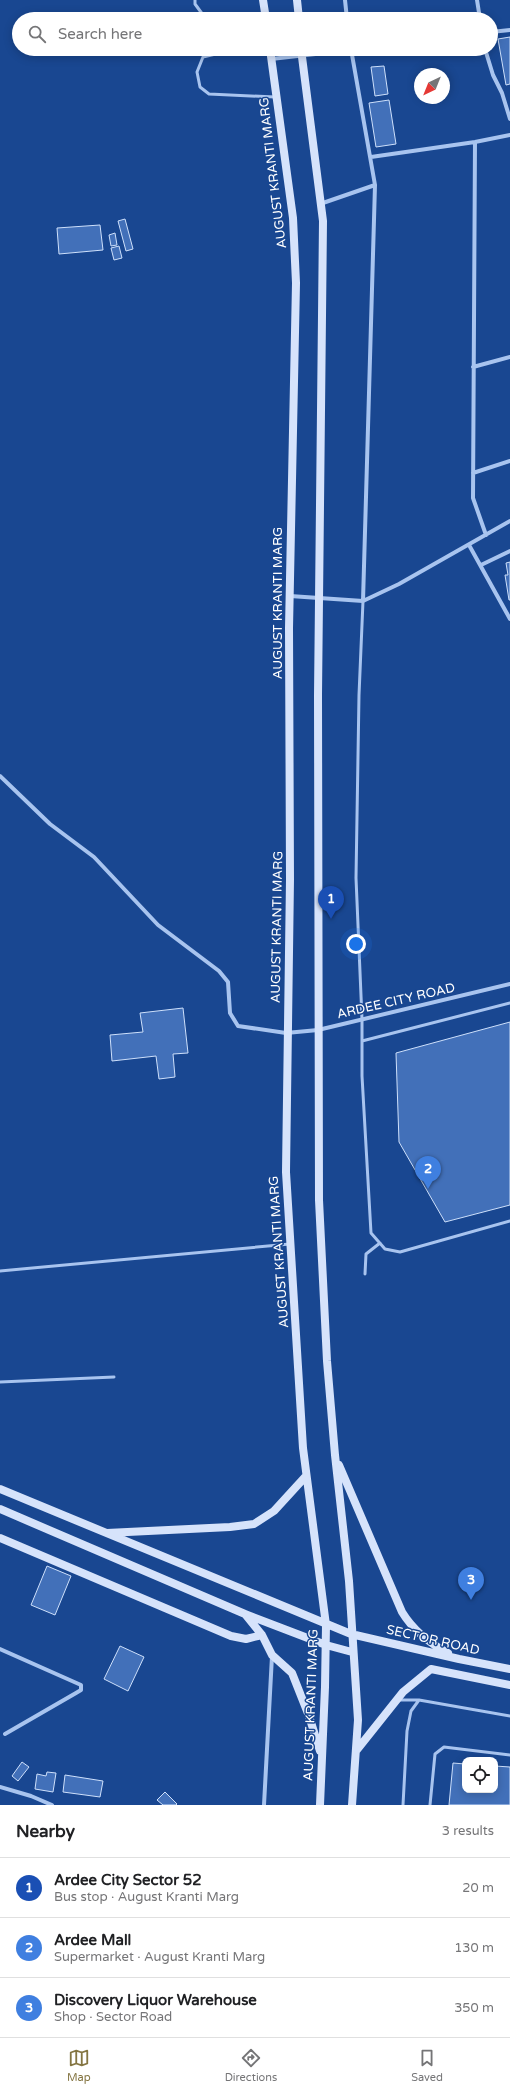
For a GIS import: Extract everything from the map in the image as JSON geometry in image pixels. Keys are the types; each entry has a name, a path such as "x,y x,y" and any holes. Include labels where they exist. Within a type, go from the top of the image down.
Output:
{"main road":[{"path":"263,0 265,12"},
{"path":"297,0 298,12"},
{"name":"AUGUST KRANTI MARG","path":"271,56 293,218 296,283 290,596 290,879 286,1033 286,1172 306,1476 326,1625 320,1805"},
{"path":"302,56 323,222 319,599 319,1200 327,1361 335,1455 349,1581 352,1652 358,1720 352,1805"},
{"path":"335,1455 402,1612 411,1626 438,1648 459,1659"},
{"path":"104,1533 230,1527 254,1524 274,1511 306,1476"},
{"name":"SECTOR ROAD","path":"0,1489 326,1625 351,1634 510,1669"},
{"path":"0,1509 245,1614 326,1645 352,1652"},
{"path":"0,1538 231,1636 246,1640 262,1635"},
{"path":"245,1614 262,1635 272,1655 292,1674 309,1716 322,1757"},
{"name":"SECTOR ROAD","path":"356,1752 395,1700 410,1684 431,1669 510,1685"}],"street":[{"path":"345,0 346,12"},
{"path":"477,0 479,12"},
{"path":"498,31 510,30"},
{"path":"271,60 286,56"},
{"path":"352,56 375,185 363,601"},
{"path":"487,56 493,75 502,93 510,119"},
{"path":"371,157 475,142 510,135"},
{"path":"475,142 473,498 486,534"},
{"path":"320,204 375,185"},
{"path":"473,367 510,357"},
{"path":"473,473 510,461"},
{"path":"290,596 363,601 399,584 510,521"},
{"path":"469,545 510,619"},
{"path":"481,565 510,552"},
{"name":"ARDEE CITY ROAD","path":"0,776 50,824 94,856 158,925 219,971 228,982 230,1013 238,1026 286,1033 318,1030 510,984"},
{"path":"0,1649 81,1685 81,1690 76,1694 5,1734"},
{"path":"264,1805 272,1655"},
{"path":"0,1787 31,1796 52,1805"}],"lane":[{"path":"195,0 195,4 201,12"},
{"path":"207,56 203,57 197,72 200,87 209,94 277,97"},
{"path":"363,601 359,695 356,878 362,1019 362,1076 371,1233 384,1249 400,1252 510,1221"},
{"path":"362,1041 510,1003"},
{"path":"365,1274 366,1254 380,1243"},
{"path":"0,1271 290,1244"},
{"path":"0,1382 114,1377"},
{"path":"395,1700 419,1700 510,1716"},
{"path":"403,1805 407,1731 411,1711 419,1700"},
{"path":"430,1805 435,1754 441,1748 444,1747 510,1755"}],"building":[{"path":"510,37 510,84 506,85 498,39"},
{"path":"384,66 388,94 375,96 371,67"},
{"path":"389,100 396,144 376,147 369,103"},
{"path":"125,219 133,249 126,251 118,221"},
{"path":"100,225 103,250 59,254 57,228"},
{"path":"115,233 117,245 111,246 109,235"},
{"path":"119,246 122,258 114,260 111,248"},
{"path":"510,562 509,600 505,575 508,575 506,563"},
{"path":"183,1008 188,1053 173,1054 175,1077 159,1079 156,1056 112,1061 110,1035 143,1032 140,1013"},
{"path":"510,1022 510,1205 445,1222 399,1142 396,1053"},
{"path":"47,1566 71,1576 55,1615 31,1605"},
{"path":"120,1646 144,1657 128,1691 104,1679"},
{"path":"22,1762 29,1767 18,1781 12,1776"},
{"path":"453,1763 462,1764 462,1793 498,1793 498,1766 510,1767 510,1805 449,1805"},
{"path":"47,1772 56,1773 53,1792 35,1789 37,1774 46,1776"},
{"path":"65,1775 103,1781 100,1797 63,1792"},
{"path":"165,1792 177,1804 176,1805 163,1805 157,1800"}],"place":[{"name":"Ardee City Sector 52","path":"331,919"},
{"name":"Ardee Mall","path":"428,1189"},
{"name":"Discovery Liquor Warehouse","path":"471,1600"}]}
